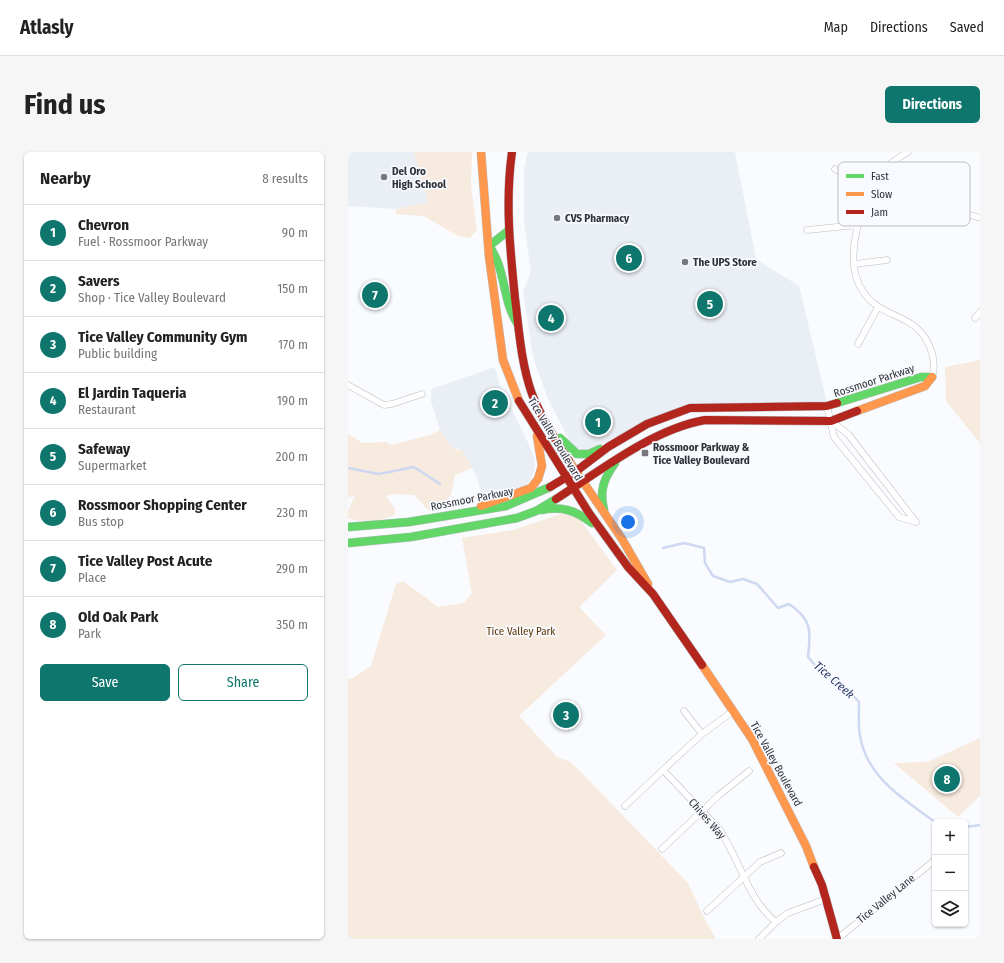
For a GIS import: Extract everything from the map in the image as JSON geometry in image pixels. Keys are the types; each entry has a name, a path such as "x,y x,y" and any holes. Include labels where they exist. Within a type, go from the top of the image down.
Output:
{"street":[{"name":"Tice Valley Boulevard","path":"481,152 489,256 503,360 521,405 572,488 628,567 653,594"},
{"name":"Tice Valley Boulevard","path":"512,152 508,175 508,231 524,363 538,406 575,472 638,564 653,594 752,739 794,819 817,872 837,939"},
{"path":"895,162 908,152"},
{"path":"970,215 980,218"},
{"path":"807,230 847,226"},
{"path":"857,226 854,250 855,264 862,291 878,307 910,322 924,335 933,356 934,371 932,377"},
{"path":"508,231 489,246 500,260 506,301 510,313 518,323"},
{"path":"855,264 887,260"},
{"path":"858,344 878,307"},
{"path":"975,318 980,312"},
{"name":"Rossmoor Parkway","path":"348,527 383,526 506,506 521,501 543,492 566,478 608,447 647,424 690,408 743,406 827,406 921,377 932,377"},
{"name":"Rossmoor Parkway","path":"348,543 418,536 517,518 536,511 654,437 699,421 757,419 831,421 925,386 932,377"},
{"path":"348,385 384,405 392,404 422,394"},
{"path":"827,406 834,437 899,517 916,522 848,434 831,421"},
{"path":"548,425 566,446 577,454 589,454 608,447"},
{"path":"457,514 531,488 538,479 542,466 536,431"},
{"path":"610,524 602,503 600,491 604,477 619,458"},
{"path":"536,511 565,507 572,509 600,528"},
{"path":"684,712 702,734"},
{"path":"625,806 702,734 733,712"},
{"name":"Chives Way","path":"663,770 726,839 756,900 768,916 776,922"},
{"path":"662,849 718,796 749,771"},
{"path":"707,911 760,862 781,853"},
{"name":"Tice Valley Lane","path":"837,939 932,862"},
{"path":"758,939 788,913 826,899"}],"shaded area":[{"name":"Del Oro High School","path":"348,152 414,152 428,202 396,209 348,206"},
{"path":"528,152 735,152 756,259 799,286 829,411 691,405 630,430 585,452 572,446 548,399 533,357 523,292 531,271 524,222 524,168"},
{"path":"495,367 499,383 529,445 535,461 534,471 530,480 524,486 482,497 477,478 465,455 457,448 453,449 440,430 431,401 431,389"}],"green space":[{"path":"414,152 472,152 471,186 477,230 470,238 458,236 424,216 396,214 396,209 428,202"},
{"path":"980,360 980,443 946,401 945,367"},
{"path":"440,430 453,449 462,450 472,468 455,475 451,495 442,504 442,509 435,511 428,510 414,495 393,494 386,496 395,509 395,515 372,521 353,520 348,518 348,511 355,496 348,497 348,434 363,443 387,442 391,445 430,435"},
{"name":"Tice Valley Park","path":"570,513 581,521 617,570 579,607 606,635 519,716 557,757 571,762 688,883 703,916 716,939 348,939 348,678 351,679 371,666 396,584 403,581 438,607 464,603 472,593 462,538 513,530 561,514"},
{"path":"980,738 980,796 958,817 894,763 928,762"}],"waterway":[{"name":"Tice Creek","path":"348,468 379,474 414,467 440,484"},
{"name":"Tice Creek","path":"663,548 684,543 704,548 705,563 713,576 730,582 743,579 757,584 778,608 789,604 802,615 808,626 810,640 808,657 821,672 844,686 859,702 860,736 864,751 870,764 888,786 899,796 932,820"},
{"name":"Tice Creek","path":"968,827 980,825"}],"traffic: fast":[{"path":"489,246 508,231"},
{"path":"489,246 498,264 512,314 517,323"},
{"path":"837,403 921,377 932,377"},
{"path":"560,438 577,454 589,454 600,449"},
{"path":"604,510 602,491 605,479 615,463"},
{"path":"348,527 409,522 506,506 550,487"},
{"path":"348,543 411,537 517,518 536,511 556,499"},
{"path":"541,510 568,510 580,515 592,523"}],"traffic: slow":[{"path":"481,152 489,256 503,360 519,401"},
{"path":"857,411 925,386 932,377"},
{"path":"481,506 531,488 538,479 542,466 537,436"},
{"path":"569,461 622,539 648,584"},
{"path":"702,665 752,739 806,846 814,867"}],"traffic: jam":[{"path":"512,152 509,189 509,225 511,261 523,358 528,382 536,403 569,461"},
{"path":"519,401 589,513 628,567 653,594 702,665"},
{"path":"550,487 575,472 608,447 647,424 690,408 827,406 837,403"},
{"path":"556,499 628,452 666,432 685,425 705,420 831,421 857,411"},
{"path":"814,867 822,885 837,939"}],"place":[{"name":"Del Oro High School","path":"384,177"},
{"name":"CVS Pharmacy","path":"557,218"},
{"name":"Rossmoor Shopping Center","path":"629,258"},
{"name":"The UPS Store","path":"685,262"},
{"name":"Tice Valley Post Acute","path":"375,295"},
{"name":"Safeway","path":"710,304"},
{"name":"El Jardin Taqueria","path":"551,318"},
{"name":"Savers","path":"495,403"},
{"name":"Chevron","path":"598,422"},
{"name":"Rossmoor Parkway & Tice Valley Boulevard","path":"645,453"},
{"name":"Tice Valley Community Gym","path":"566,715"},
{"name":"Old Oak Park","path":"947,779"}]}
